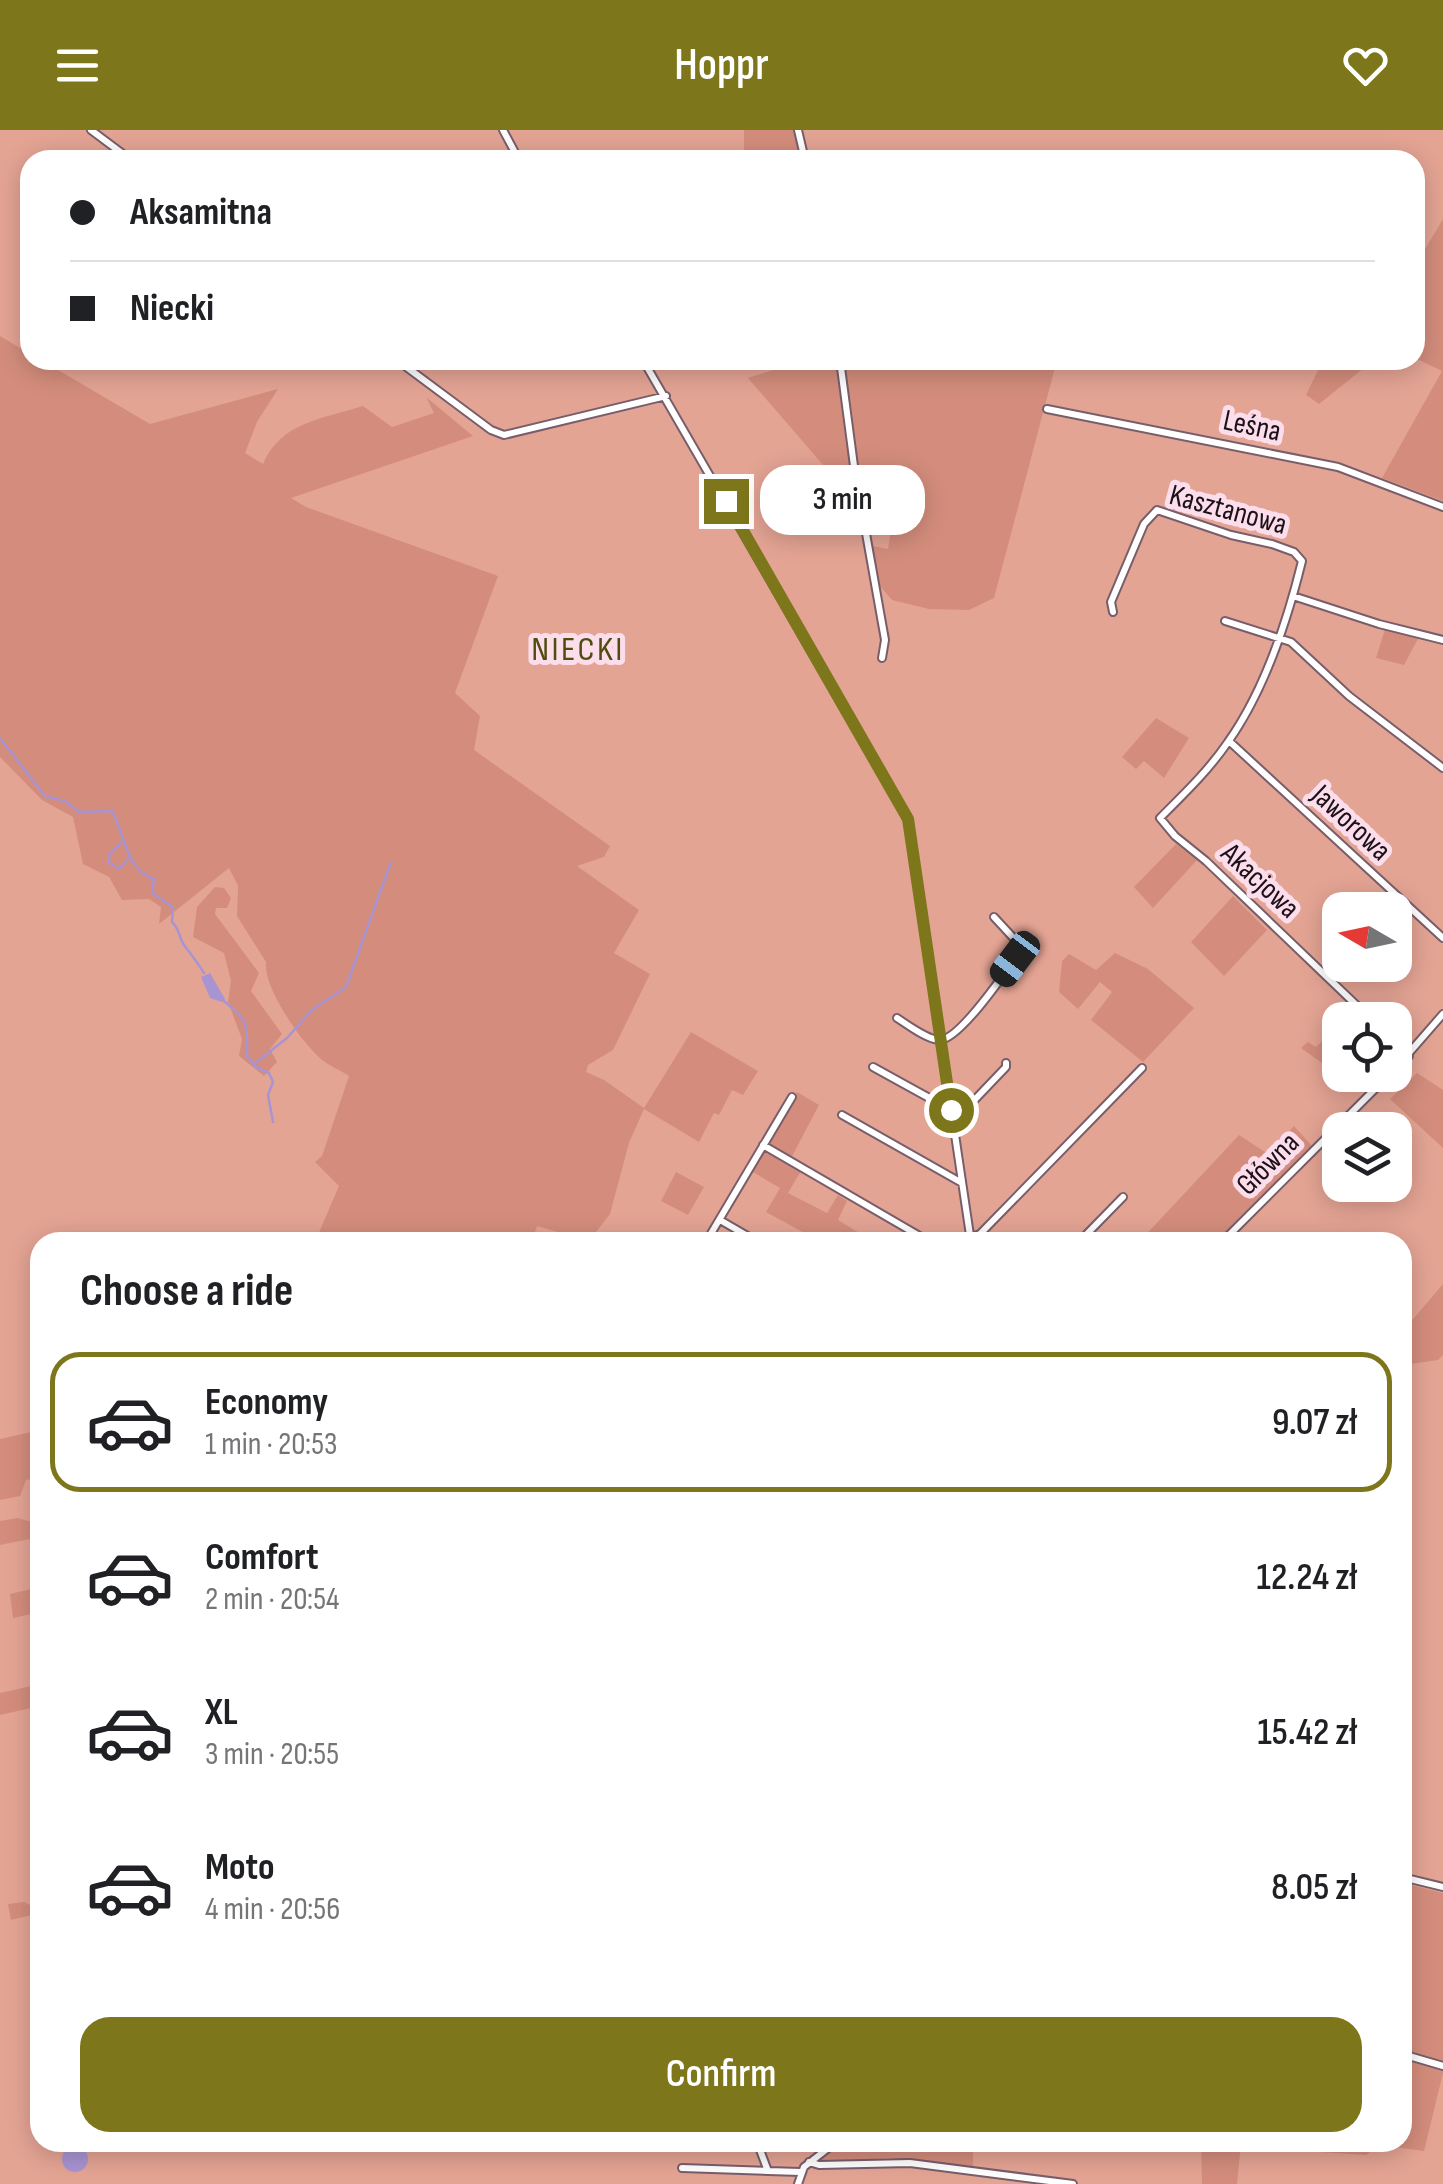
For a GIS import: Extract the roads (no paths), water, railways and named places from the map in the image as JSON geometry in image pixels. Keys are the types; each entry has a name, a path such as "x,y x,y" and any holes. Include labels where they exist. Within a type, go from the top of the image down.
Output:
{"street":[{"path":"91,130 117,150"},
{"path":"410,370 491,430 504,435 666,396"},
{"path":"649,370 908,819 969,1232"},
{"path":"841,370 884,640 882,658"},
{"name":"Leśna","path":"1047,409 1338,467 1443,508"},
{"name":"Kasztanowa","path":"1113,612 1111,602 1144,524 1157,510 1294,552 1302,561 1263,678 1230,740 1160,818"},
{"path":"1293,596 1443,640"},
{"path":"1225,621 1291,642 1349,696 1443,768"},
{"name":"Jaworowa","path":"1230,740 1443,938"},
{"name":"Akacjowa","path":"1160,818 1353,1002"},
{"path":"897,1018 941,1040 951,1036 978,1008 1019,954 1019,944 994,917"},
{"path":"1412,1051 1443,1014"},
{"path":"873,1067 952,1114 964,1112 1006,1067 1006,1062"},
{"path":"982,1232 1142,1068"},
{"name":"Główna","path":"1232,1232 1372,1092"},
{"path":"712,1232 792,1097"},
{"path":"842,1115 962,1183"},
{"path":"763,1146 910,1231"},
{"path":"1089,1232 1123,1197"},
{"path":"720,1220 741,1232"},
{"path":"1412,1880 1443,1887"},
{"path":"1412,2057 1443,2066"},
{"path":"760,2152 768,2171"},
{"path":"798,2184 801,2172 822,2152"},
{"path":"809,2162 910,2164 1073,2184"},
{"path":"682,2168 801,2172"}],"waterway":[{"path":"0,738 45,796 65,801 79,812 112,811 131,859 154,879 152,893 173,907 172,922 204,973"},
{"path":"121,843 110,853 108,862 119,869 128,859"},
{"path":"253,1065 287,1038 312,1010 346,987 391,862"},
{"path":"223,1000 245,1024 247,1056 256,1067 269,1073 273,1082 268,1095 273,1122"}],"district":[{"name":"NIECKI","path":"578,649"}]}
